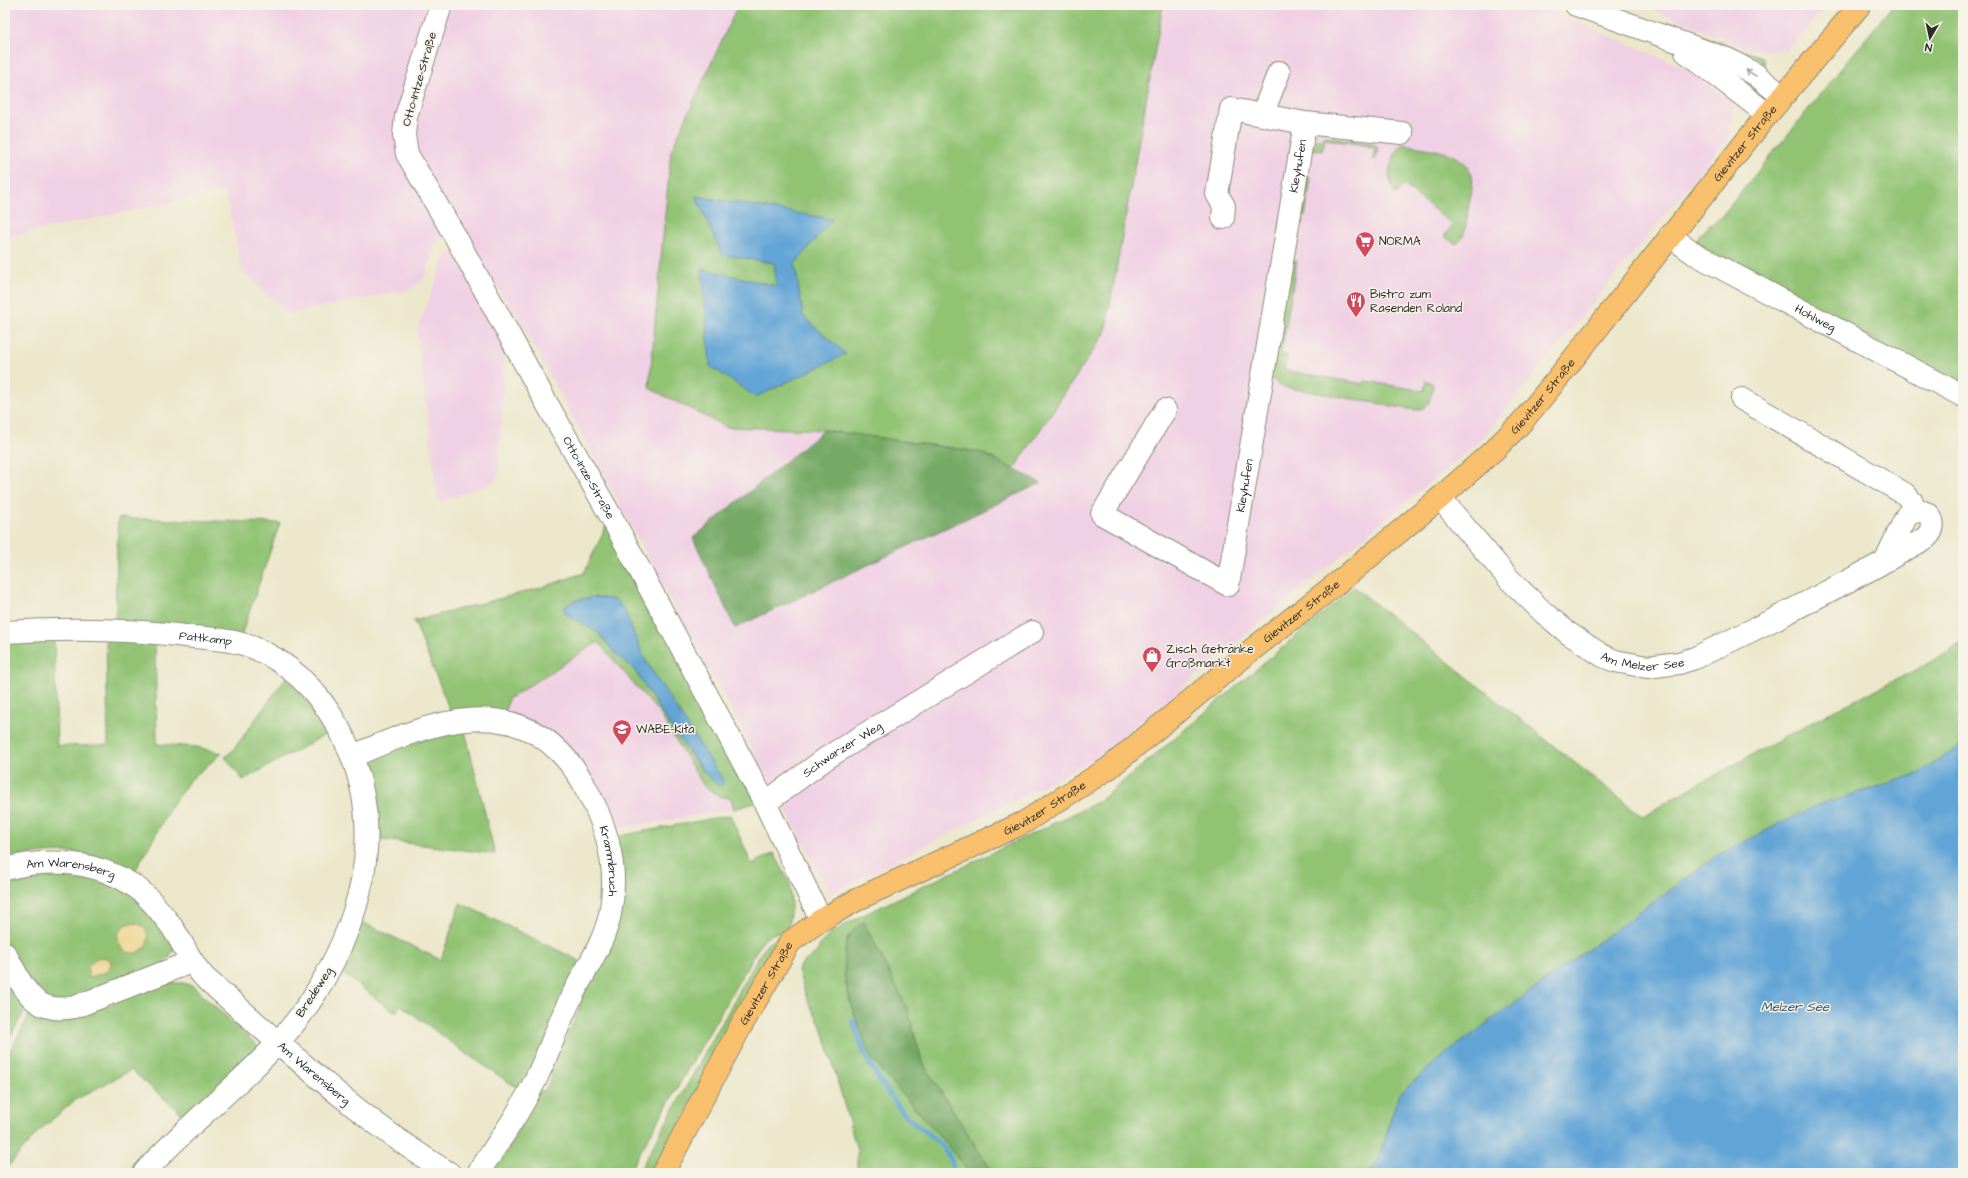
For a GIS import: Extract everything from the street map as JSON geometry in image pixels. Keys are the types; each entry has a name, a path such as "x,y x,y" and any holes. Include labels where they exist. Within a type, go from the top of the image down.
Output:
{"main road":[{"name":"Gievitzer Straße","path":"663,1173 741,1026 790,942 821,920 862,897 1023,823 1109,768 1249,652 1340,581 1440,498 1494,450 1521,423 1767,114 1860,5"}],"street":[{"name":"Otto-Intze-Straße","path":"407,154 404,135 406,116 441,5"},
{"path":"1576,5 1727,59 1755,74 1782,96"},
{"path":"1669,39 1767,114"},
{"path":"1264,115 1266,105 1279,72"},
{"name":"Kleyhufen","path":"1223,218 1224,206 1217,194 1231,109 1305,123 1402,134"},
{"name":"Kleyhufen","path":"1165,410 1102,514 1228,585 1305,123"},
{"name":"Otto-Inze-Straße","path":"407,154 455,236 546,402 614,520 765,803"},
{"name":"Hohlweg","path":"1670,236 1695,254 1963,396"},
{"path":"1742,399 1905,494 1912,502 1915,511 1909,513 1905,518 1886,559"},
{"name":"Am Melzer See","path":"1440,498 1510,580 1544,613 1587,646 1616,661 1630,665 1661,666 1695,658 1779,617 1873,568 1886,559 1926,538 1931,533 1933,525 1931,518 1924,512 1915,511"},
{"name":"Pattkamp","path":"5,632 101,630 164,633 230,641 251,647 276,659 295,673 315,693 331,714 353,756"},
{"name":"Schwarzer Weg","path":"765,803 828,757 1032,632"},
{"name":"Krammbruch","path":"353,756 426,727 451,721 489,718 518,724 534,731 549,741 568,760 578,774 597,811 606,836 614,875 610,916 604,935 572,996 550,1044 540,1072 528,1096 478,1173"},
{"name":"Bredeweg","path":"144,1173 193,1122 278,1042 314,996 330,968 346,936 360,888 366,852 368,826 363,791 353,756"},
{"path":"765,803 821,920"},
{"name":"Am Warensberg","path":"5,869 52,862 77,863 98,868 131,884 144,894 169,923 191,962 205,978 355,1109 413,1151 448,1173"},
{"path":"5,954 31,998 47,1007 56,1009 75,1007 191,962"}],"shaded area":[{"path":"5,5 1536,5 1690,70 1733,103 1730,135 1478,443 1095,759 831,894 523,326 458,227 444,234 436,243 424,279 409,290 288,314 242,270 225,191 5,237"},
{"path":"1641,5 1828,5 1786,51 1749,49"},
{"path":"455,253 505,344 498,474 493,483 438,502 417,330 446,255"},
{"name":"WABE-Kita","path":"598,642 660,714 704,786 719,796 731,798 734,809 611,830 602,808 505,713 508,699"}],"green space":[{"path":"738,5 1163,5 1105,333 1014,469 980,452 824,430 726,427 649,388 671,151"},
{"path":"1893,5 1963,5 1963,388 1693,244 1706,228 1720,218"},
{"path":"1675,26 1762,57 1765,64 1745,59 1678,34"},
{"path":"1326,136 1374,144 1378,148 1376,159 1373,160 1375,147 1325,139 1322,151 1309,148 1304,177 1311,178 1305,216 1294,214 1309,144"},
{"path":"1402,144 1432,149 1452,155 1468,166 1472,175 1472,188 1465,232 1458,243 1454,243 1444,236 1453,225 1404,185 1396,194 1390,181 1389,173 1395,154"},
{"path":"1286,259 1297,261 1281,354 1287,356 1284,370 1364,384 1365,381 1424,391 1426,380 1432,383 1433,386 1430,399 1426,406 1419,410 1414,410 1284,387 1271,379"},
{"path":"824,430 980,452 1041,483 735,628 693,538"},
{"path":"118,518 280,523 240,639 115,624"},
{"path":"608,522 758,802 734,809 731,798 719,796 704,786 660,714 598,642 508,699 505,713 451,713 414,621 540,588 584,573","holes":["595,597 615,600 624,610 645,660 723,783 701,770 633,668 619,657 598,633 566,614 564,609"]},
{"path":"1354,587 1643,817 1676,796 1829,713 1924,666 1963,642 1963,744 1918,774 1813,807 1399,1094 1378,1161 1367,1173 993,1173 922,1062 908,1010 848,936 846,943 844,978 851,1006 871,1058 946,1142 969,1173 857,1173 857,1150 823,1030 807,999 798,971 800,965 817,952 821,943 830,934 857,918 1100,801"},
{"path":"54,637 57,746 108,745 106,637 155,640 157,744 196,747 222,753 189,781 172,805 134,873 110,861 87,854 63,852 5,858 5,639"},
{"path":"287,676 332,731 243,780 225,757 234,749"},
{"path":"464,727 495,854 375,839 366,767 368,761 374,756"},
{"path":"730,815 752,864 774,853 790,883 791,908 787,935 778,933 770,935 758,948 628,1173 486,1173 505,1143 512,1143 537,1091 544,1092 552,1076 548,1071 557,1048 563,1045 580,1008 577,1000 599,963 614,837"},
{"path":"53,867 125,885 176,947 169,958 161,966 73,1003 48,1003 5,948 5,874 12,872 14,884 28,882 26,870"},
{"path":"460,903 582,962 522,1091 461,1050 401,1005 395,1013 337,969 358,920 441,960"},
{"path":"864,922 908,1010 922,1062 993,1173 969,1173 938,1134 883,1073 870,1056 852,1007 845,974 844,958 847,943 853,931"},
{"path":"774,940 781,940 653,1173 638,1173 762,951 767,944"},
{"path":"5,974 18,1000 26,1009 5,1046"},
{"path":"166,983 183,983 193,986 259,1047 256,1053 188,1119 131,1070 75,1100 38,1132 5,1170 5,1060 31,1012 54,1019 66,1020 78,1018 152,986"}],"sand":[{"path":"133,923 144,927 148,938 144,949 133,953 122,949 118,938 122,927"},
{"path":"103,957 110,960 111,964 108,971 89,978 87,967 97,958"}],"water":[{"path":"696,196 832,219 795,264 803,316 846,354 756,397 710,366 702,269 777,286 774,263 722,255"},
{"path":"595,597 615,600 624,610 645,660 723,780 721,786 713,781 689,753 633,668 619,657 598,633 566,614 564,609 573,601"},
{"name":"Melzer See","path":"1963,744 1963,1173 1367,1173 1378,1161 1399,1094 1445,1054 1716,856 1813,807 1918,774"}],"waterway":[{"path":"853,1021 861,1045 878,1078 908,1118 941,1145 951,1162 953,1173"}],"place":[{"name":"NORMA","path":"1365,258"},
{"name":"Bistro zum Rasenden Roland","path":"1356,318"},
{"name":"Zisch Getränke Großmarkt","path":"1152,673"},
{"name":"WABE-Kita","path":"622,746"}]}
